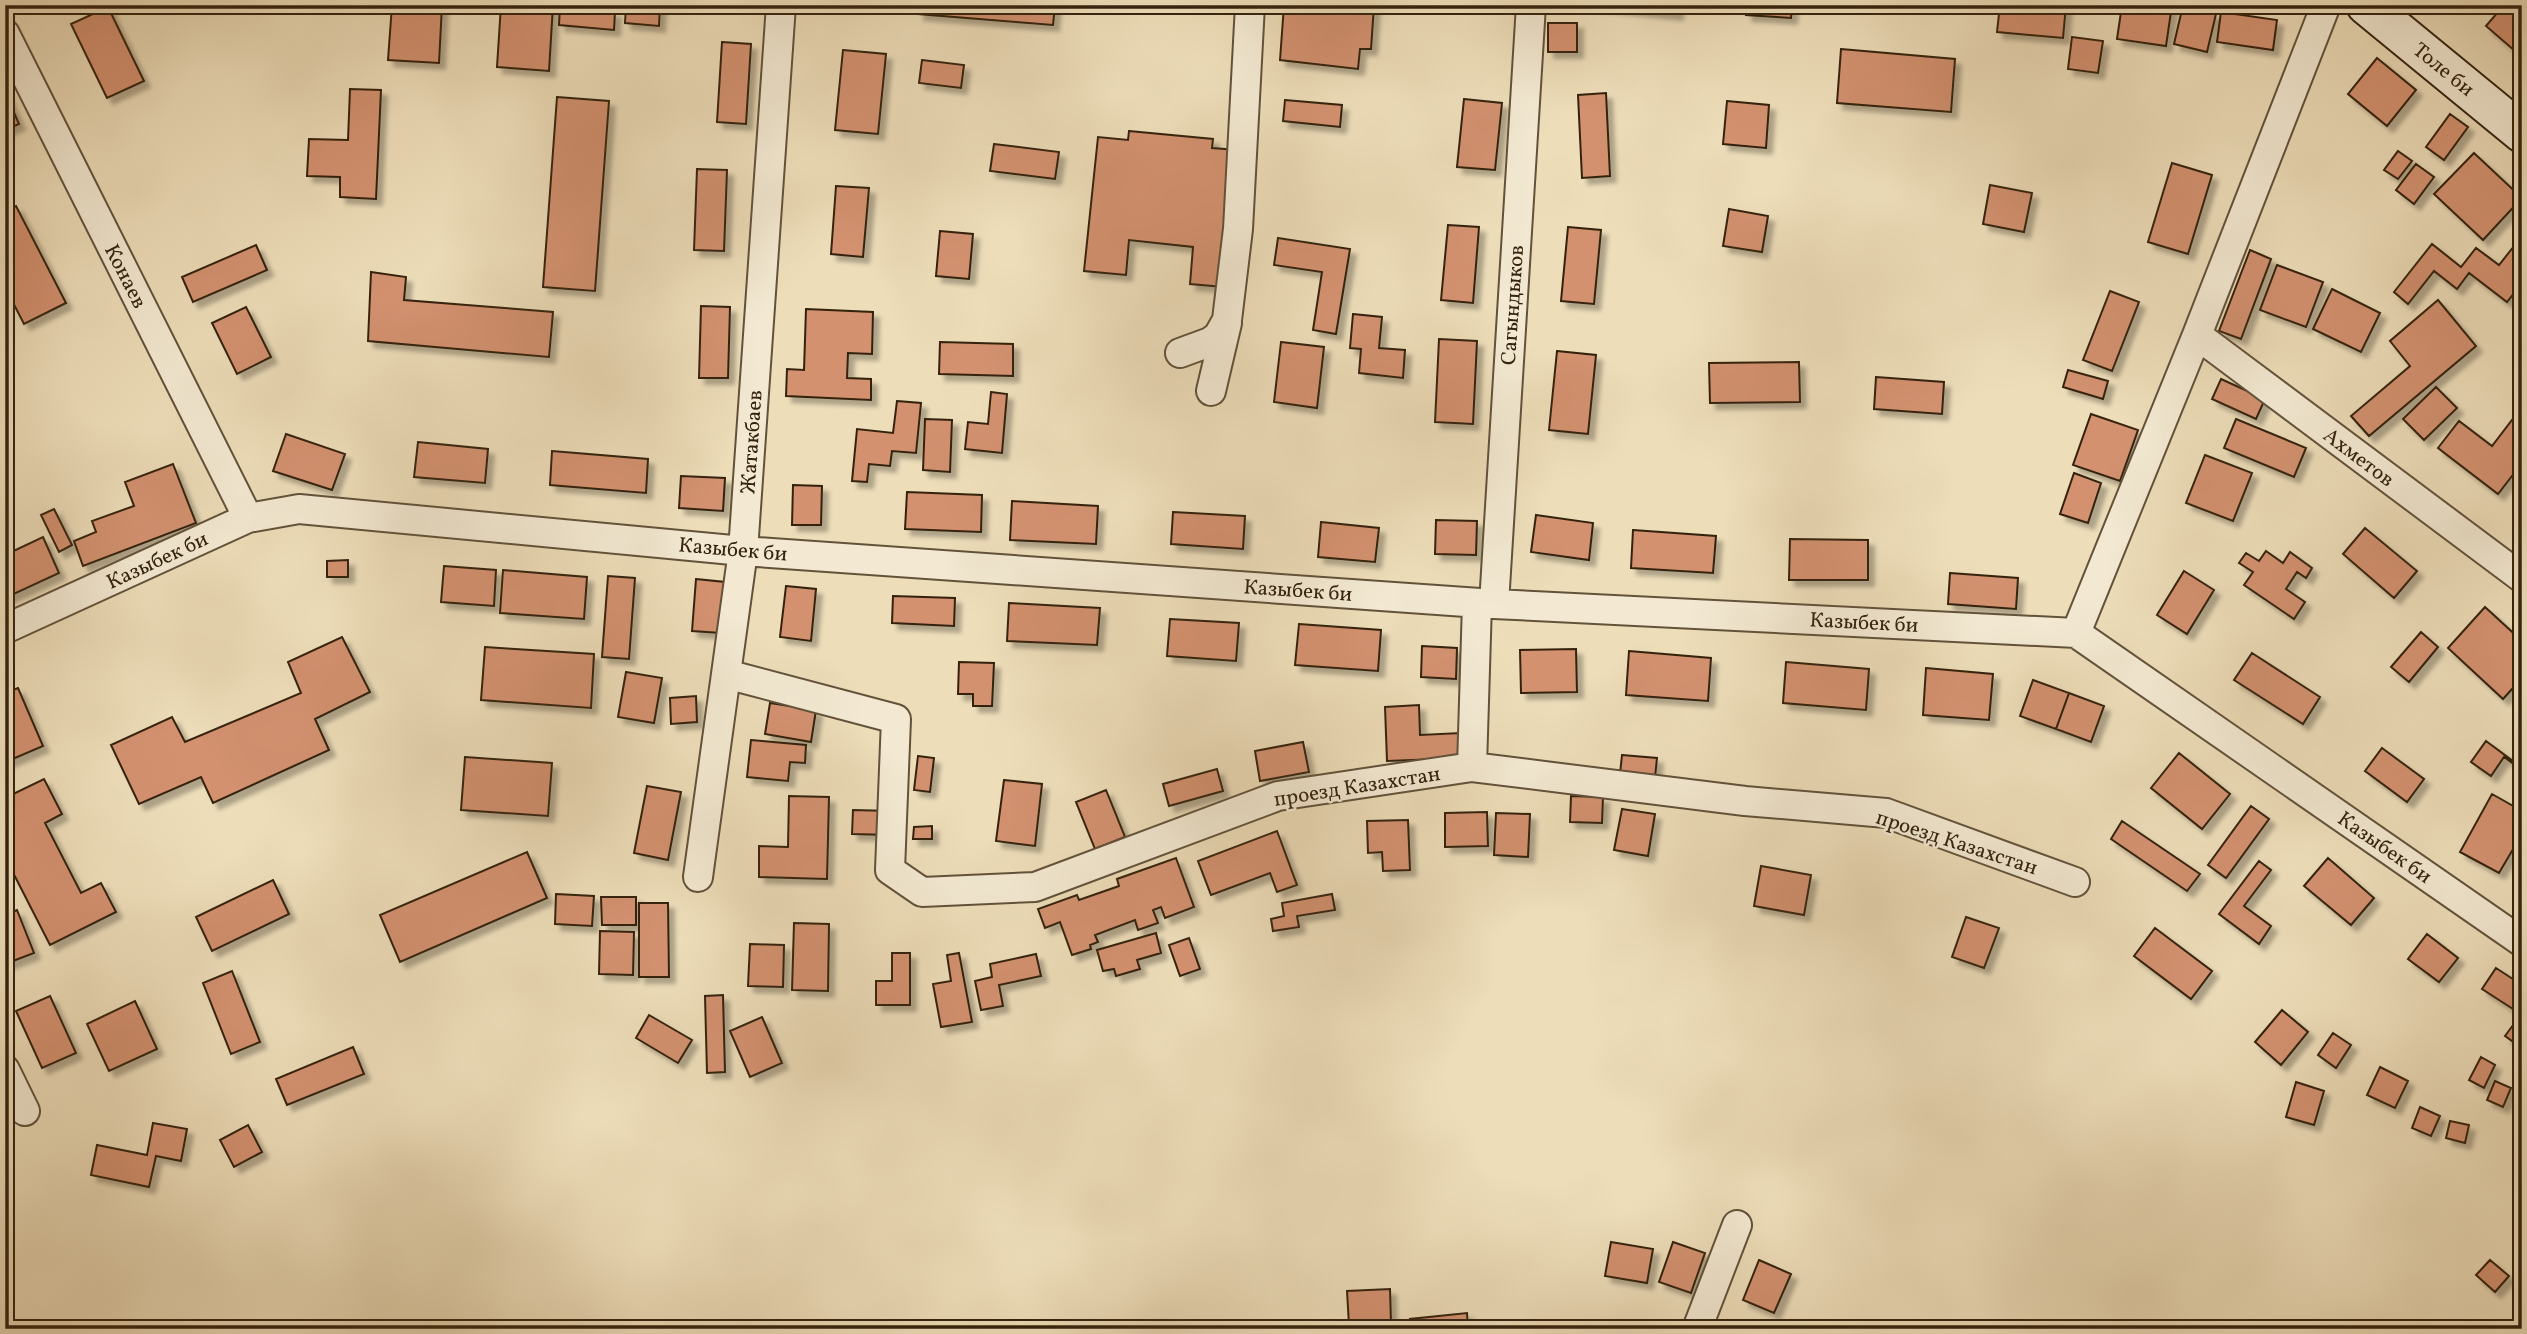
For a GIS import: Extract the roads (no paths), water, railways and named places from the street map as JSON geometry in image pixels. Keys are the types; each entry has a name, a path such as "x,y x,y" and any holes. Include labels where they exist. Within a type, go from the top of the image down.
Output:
{"main road":[{"name":"Толе би","path":"2366,5 2522,133"}],"street":[{"name":"Жатакбаев","path":"698,877 743,551 781,5"},
{"path":"1211,391 1227,320 1238,229 1251,5"},
{"name":"Сагындыков","path":"1472,767 1531,5"},
{"path":"2076,633 2197,335 2326,5"},
{"name":"Конаев","path":"5,34 247,518"},
{"path":"1180,353 1210,342 1218,336 1227,320"},
{"name":"Ахметов","path":"2197,335 2522,578"},
{"name":"Казыбек би","path":"5,629 247,518 299,509 743,551 1485,603 2076,633 2522,942"},
{"name":"проезд Казахстан","path":"726,674 896,719 890,870 922,892 1035,887 1278,796 1472,767 1745,801 1886,813 2075,882"},
{"path":"5,1070 25,1111"},
{"path":"1697,1329 1737,1225"}]}
